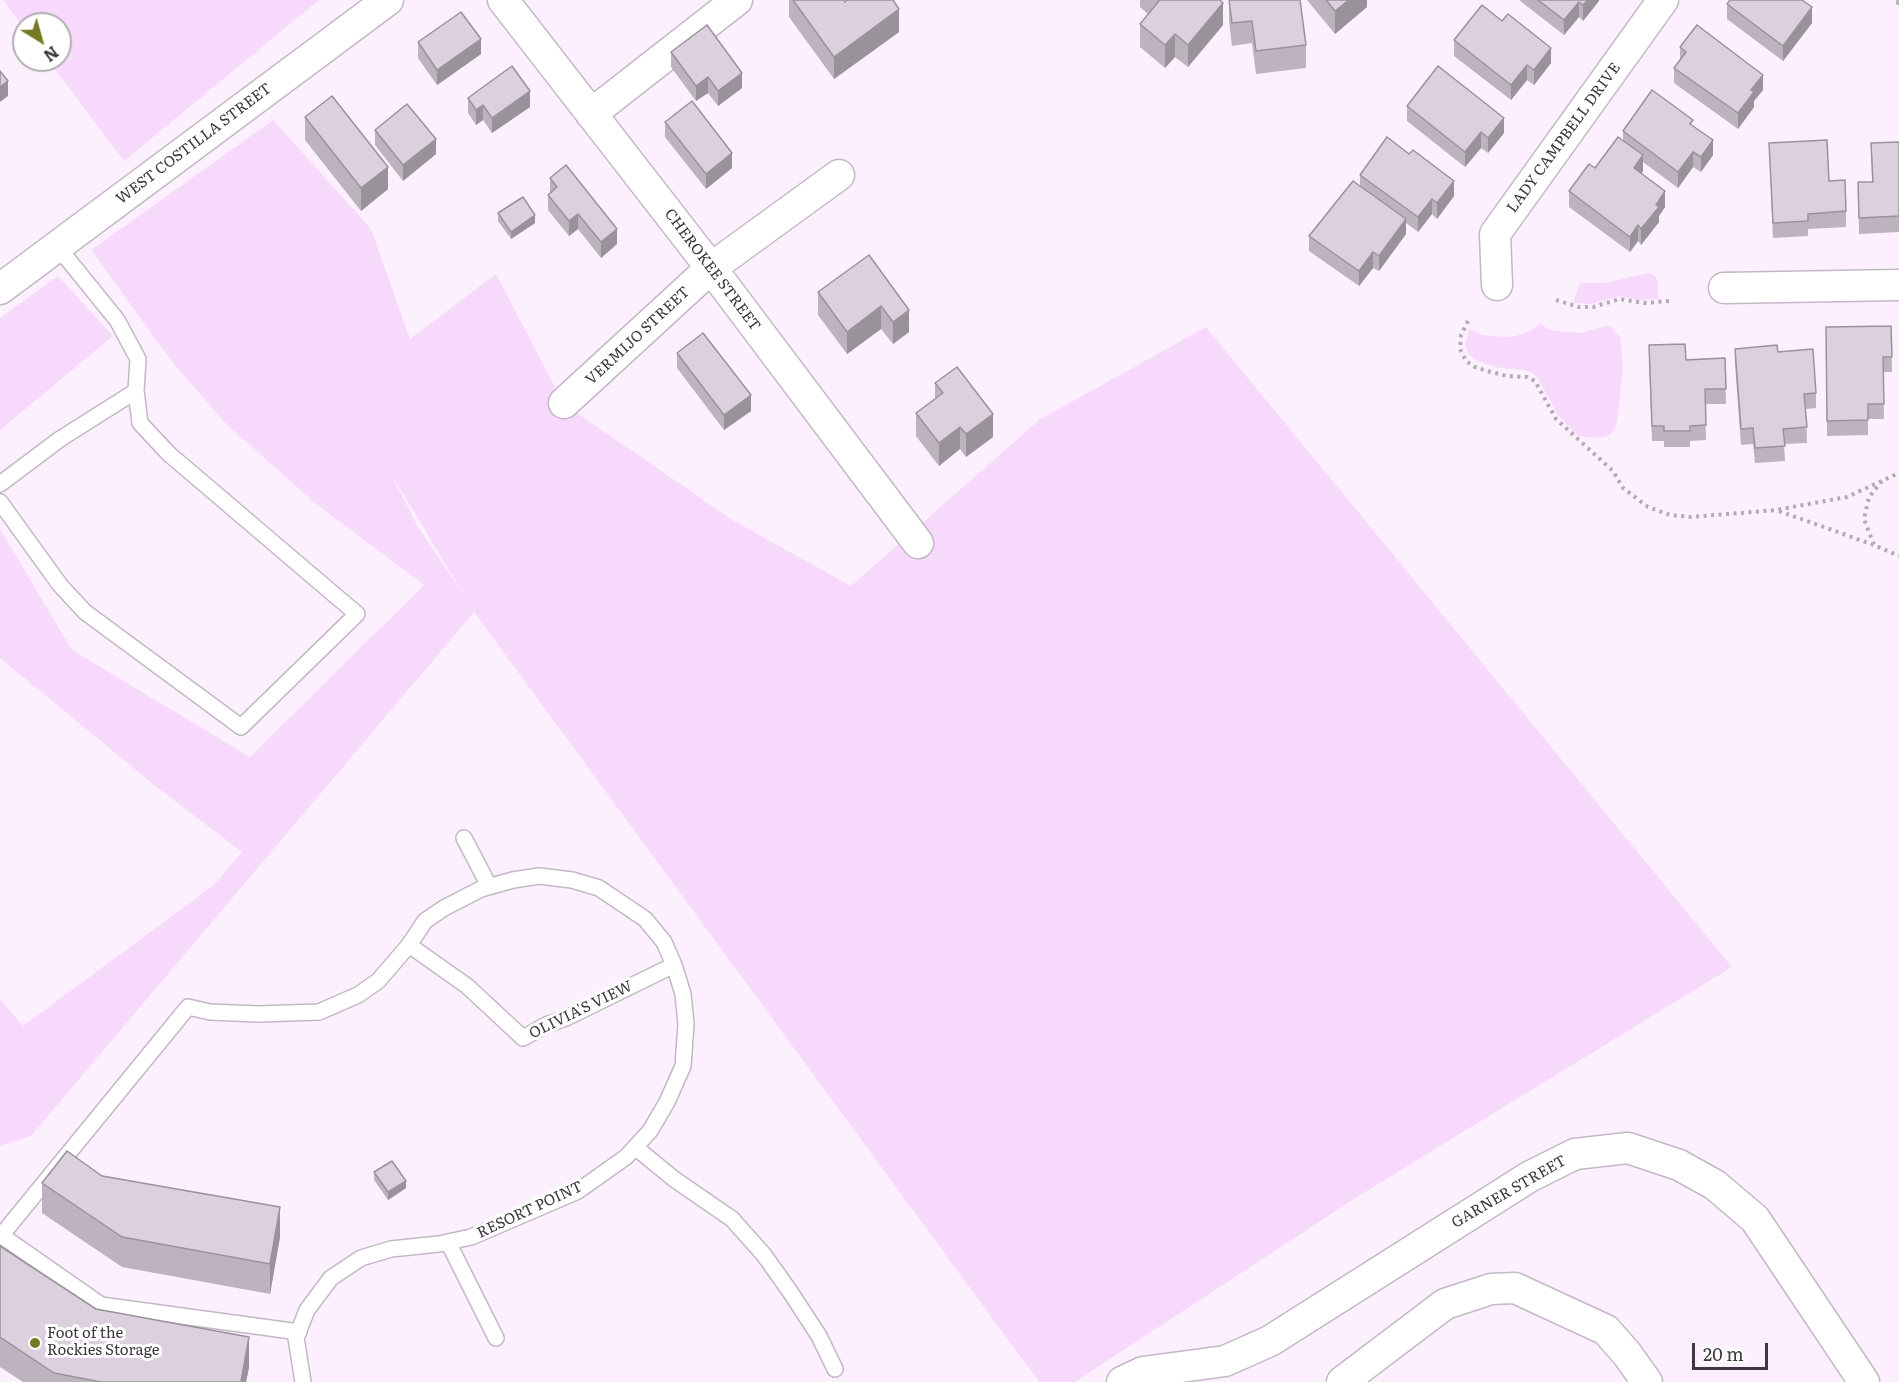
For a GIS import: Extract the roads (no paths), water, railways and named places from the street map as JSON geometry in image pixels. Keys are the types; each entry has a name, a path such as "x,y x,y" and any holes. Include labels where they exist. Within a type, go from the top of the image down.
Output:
{"street":[{"name":"WEST COSTILLA STREET","path":"0,289 388,0"},
{"name":"CHEROKEE STREET","path":"503,0 711,268 918,543"},
{"path":"591,114 737,0"},
{"name":"LADY CAMPBELL DRIVE","path":"1497,285 1494,234 1663,0"},
{"name":"VERMIJO STREET","path":"564,404 711,268 839,175"},
{"path":"1724,288 1899,285"},
{"name":"GARNER STREET","path":"1122,1382 1143,1372 1225,1361 1270,1341 1529,1177 1575,1154 1628,1148 1679,1165 1715,1185 1755,1219 1864,1382"},
{"path":"1362,1376 1444,1304 1491,1289 1515,1288 1606,1330 1647,1382"}],"lane":[{"path":"0,502 60,585 85,612 241,727 357,614 169,454 140,423 136,391 138,359 117,320 57,246"},
{"path":"0,484 60,439 136,391"},
{"path":"464,838 489,886"},
{"name":"RESORT POINT","path":"1,1236 188,1007 258,1014 319,1011 358,996 378,981 409,945 425,921 444,908 481,889 539,876 572,880 599,888 645,920 664,942 683,994 686,1024 683,1066 667,1102 650,1131 626,1157 578,1191 471,1237 391,1249 361,1258 331,1278 307,1310 296,1338 303,1382"},
{"name":"OLIVIA'S VIEW","path":"409,945 467,986 523,1038 674,965"},
{"path":"635,1147 674,1179 732,1220 748,1237 791,1293 819,1336 835,1370"},
{"path":"1,1236 101,1305 299,1332"},
{"path":"448,1242 496,1338"}],"place":[{"name":"Foot of the Rockies Storage","path":"35,1343"}]}
